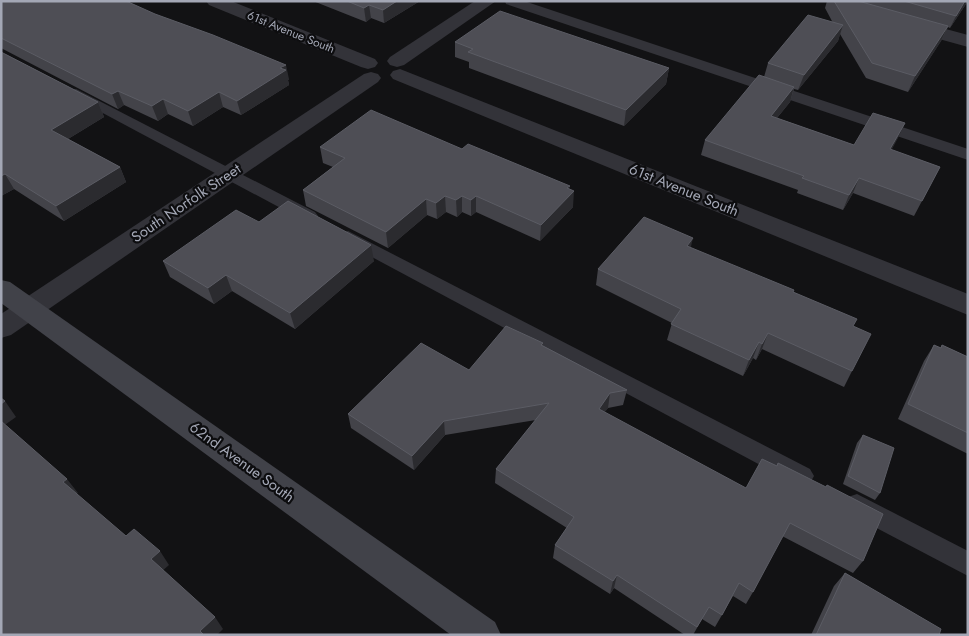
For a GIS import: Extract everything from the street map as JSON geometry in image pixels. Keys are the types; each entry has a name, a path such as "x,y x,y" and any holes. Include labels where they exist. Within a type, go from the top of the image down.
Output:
{"street":[{"name":"61st Avenue South","path":"215,1 370,70"},
{"path":"370,70 388,79 398,68 486,1"},
{"path":"892,20 968,41"},
{"name":"61st Avenue South","path":"398,68 968,305"},
{"name":"South Norfolk Street","path":"1,328 229,174 370,70"},
{"name":"62nd Avenue South","path":"1,289 482,635"}],"lane":[{"path":"511,1 968,155"},
{"path":"63,86 818,484"},
{"path":"844,498 968,564"}],"building":[{"path":"1,1 126,1 286,65 280,68 286,70 237,101 219,92 188,111 163,99 152,106 118,91 112,94 1,38"},
{"path":"347,1 397,1 383,10 369,5 364,8"},
{"path":"834,1 858,1 948,26 915,76 872,63"},
{"path":"904,1 965,1 956,16"},
{"path":"500,11 669,68 626,110 468,52 473,49 455,42"},
{"path":"808,15 843,25 804,75 768,63"},
{"path":"1,52 98,102 51,130 120,167 56,206 5,174 1,176"},
{"path":"759,75 794,87 771,116 854,145 873,113 905,123 890,149 940,167 922,201 859,178 849,195 802,178 804,176 705,140"},
{"path":"371,110 462,149 468,144 570,186 567,188 574,191 541,225 476,196 471,200 462,196 456,200 445,196 436,203 426,199 386,232 303,190 345,158 320,147"},
{"path":"288,201 371,245 290,313 226,275 208,288 163,261 236,210 259,222"},
{"path":"644,217 693,238 687,246 794,290 793,292 857,319 853,326 871,334 852,371 768,333 762,344 759,342 749,360 671,324 681,309 598,269"},
{"path":"506,326 543,343 541,345 627,390 610,393 599,409 746,488 762,459 777,466 778,463 826,487 827,485 883,514 863,561 790,523 753,592 739,583 722,615 709,607 697,627 617,575 613,581 555,545 574,517 496,469 549,403 444,421 412,456 348,414 421,343 469,370"},
{"path":"934,345 941,348 942,345 968,357 968,433 908,404"},
{"path":"1,421 67,479 63,482 126,536 134,529 160,551 151,559 215,617 200,631 204,635 1,635"},
{"path":"863,435 894,448 880,493 848,476"},
{"path":"845,573 941,629 939,635 816,635"}]}
